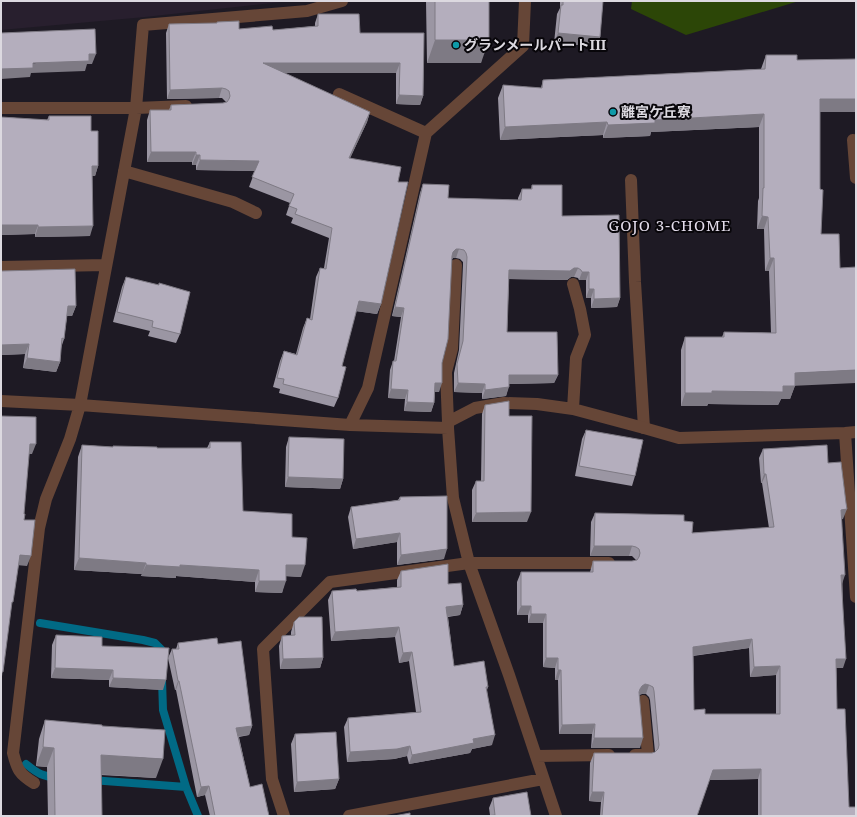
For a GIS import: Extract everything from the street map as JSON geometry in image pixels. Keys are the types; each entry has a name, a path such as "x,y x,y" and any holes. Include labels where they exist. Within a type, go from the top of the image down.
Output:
{"street":[{"path":"34,783 24,777 16,767 12,753 39,528 46,499 70,439 80,406 136,108 143,25 307,11 342,1"},
{"path":"350,425 368,388 426,133 523,46 525,1"},
{"path":"339,94 426,133"},
{"path":"1,108 136,108 197,106"},
{"path":"853,140 856,178"},
{"path":"124,172 233,202 256,213"},
{"path":"631,180 635,282 644,428"},
{"path":"1,267 106,265"},
{"path":"456,265 452,349 446,372 448,425 454,498 469,563 556,816"},
{"path":"573,284 585,334 576,358 573,409"},
{"path":"1,401 350,425 448,425 475,408 504,403 537,404 573,409 679,438 850,433 856,597"},
{"path":"284,816 272,778 263,649 330,582 469,563 622,563"},
{"path":"536,756 648,755 643,702"},
{"path":"349,816 543,778"}],"shaded area":[{"path":"1,1 291,1 145,17 1,30"}],"green space":[{"path":"632,1 799,1 686,35 631,9"}],"building":[{"path":"435,1 489,1 489,40 435,40"},
{"path":"563,1 603,1 600,37 558,33 561,5 563,5"},
{"path":"318,14 359,14 360,33 424,33 423,96 399,95 400,63 263,63 370,112 349,158 401,167 398,182 408,182 381,304 359,301 342,366 346,367 338,398 283,384 284,379 277,378 284,351 297,355 307,318 312,320 320,268 326,269 332,228 295,214 297,209 289,206 294,194 252,177 259,161 200,160 200,155 196,155 196,152 151,152 150,110 171,110 171,105 223,103 227,102 230,96 229,91 222,88 170,90 169,24 239,21 239,29 272,26 273,30 318,26"},
{"path":"95,29 96,54 89,54 89,61 33,63 33,68 1,69 1,33"},
{"path":"766,55 797,55 797,60 856,59 856,99 820,99 820,189 823,190 821,234 839,234 840,268 856,267 856,370 795,373 795,386 783,386 783,392 712,391 712,393 685,393 685,337 724,337 724,332 776,333 774,258 770,258 768,217 762,216 764,188 764,114 655,120 655,123 608,125 607,122 505,127 503,85 542,88 543,80 765,69"},
{"path":"49,116 91,116 91,131 98,131 98,166 92,166 93,226 38,227 38,225 1,225 1,117 49,120"},
{"path":"423,184 449,185 448,198 521,200 522,189 532,189 532,185 562,185 562,216 619,215 620,298 594,299 594,289 589,289 589,272 582,272 578,268 574,268 570,271 509,270 507,332 557,332 558,375 509,375 509,387 485,390 485,384 458,383 457,364 463,341 467,257 464,250 456,249 452,256 448,339 442,363 442,383 435,383 434,403 407,402 408,390 391,389 393,361 396,361 404,308 395,307"},
{"path":"75,269 76,306 68,306 64,339 62,338 60,362 27,358 29,344 1,345 1,271"},
{"path":"126,277 159,285 159,283 190,292 180,334 152,327 153,321 117,312"},
{"path":"509,401 509,416 532,416 531,512 476,513 476,481 484,481 485,405"},
{"path":"1,416 36,417 36,444 30,444 24,514 24,520 35,520 31,556 20,555 1,681"},
{"path":"586,430 643,440 635,476 579,466"},
{"path":"289,437 344,439 343,479 288,477"},
{"path":"210,442 241,442 243,511 292,514 292,537 307,538 305,565 286,565 286,581 259,581 259,570 180,565 180,567 146,565 146,563 79,558 82,445 113,447 210,448"},
{"path":"827,445 828,463 841,462 847,509 841,510 845,575 841,575 846,659 836,659 837,709 845,709 849,807 856,807 856,816 761,816 761,769 713,770 697,816 602,816 604,792 592,792 594,753 652,753 658,749 659,745 653,687 645,684 639,692 643,738 594,738 595,724 562,725 561,670 558,670 558,658 546,658 546,614 531,614 531,606 521,606 521,572 593,572 593,561 637,560 640,553 639,549 636,547 594,546 595,513 684,515 684,521 693,522 692,533 774,527 766,474 764,474 763,449","holes":["752,639 754,667 780,666 780,714 705,714 705,709 694,710 693,647"]},
{"path":"447,496 447,549 401,555 400,533 356,539 351,507 400,500 400,497"},
{"path":"448,564 448,584 461,583 463,605 446,607 454,666 484,661 488,687 486,687 495,735 473,739 474,743 412,755 410,746 397,749 350,752 348,718 421,712 412,652 403,653 399,627 335,632 332,591 356,589 357,591 401,587 401,571"},
{"path":"299,617 322,617 323,658 283,659 282,636 295,635 294,622"},
{"path":"56,635 102,637 102,646 169,648 166,680 113,678 113,670 55,668"},
{"path":"217,638 218,644 241,641 252,726 236,728 250,787 262,784 269,816 215,816 209,786 201,787 172,649 179,649 178,643"},
{"path":"45,720 102,726 165,730 163,759 101,755 102,816 55,816 54,748 43,747"},
{"path":"336,732 339,779 297,782 295,734"},
{"path":"527,792 531,816 486,816 495,815 493,798"},
{"path":"410,813 410,816 394,816"}],"waterway":[{"path":"40,623 155,643 162,650 162,658"},
{"path":"162,680 163,710 186,787 198,816"},
{"path":"26,764 40,774 58,778"},
{"path":"91,780 186,787"}],"place":[{"name":"グランメールパートIII","path":"456,45"},
{"name":"離宮ケ丘寮","path":"613,112"}],"district":[{"name":"GOJO 3-CHOME","path":"670,226"}]}
